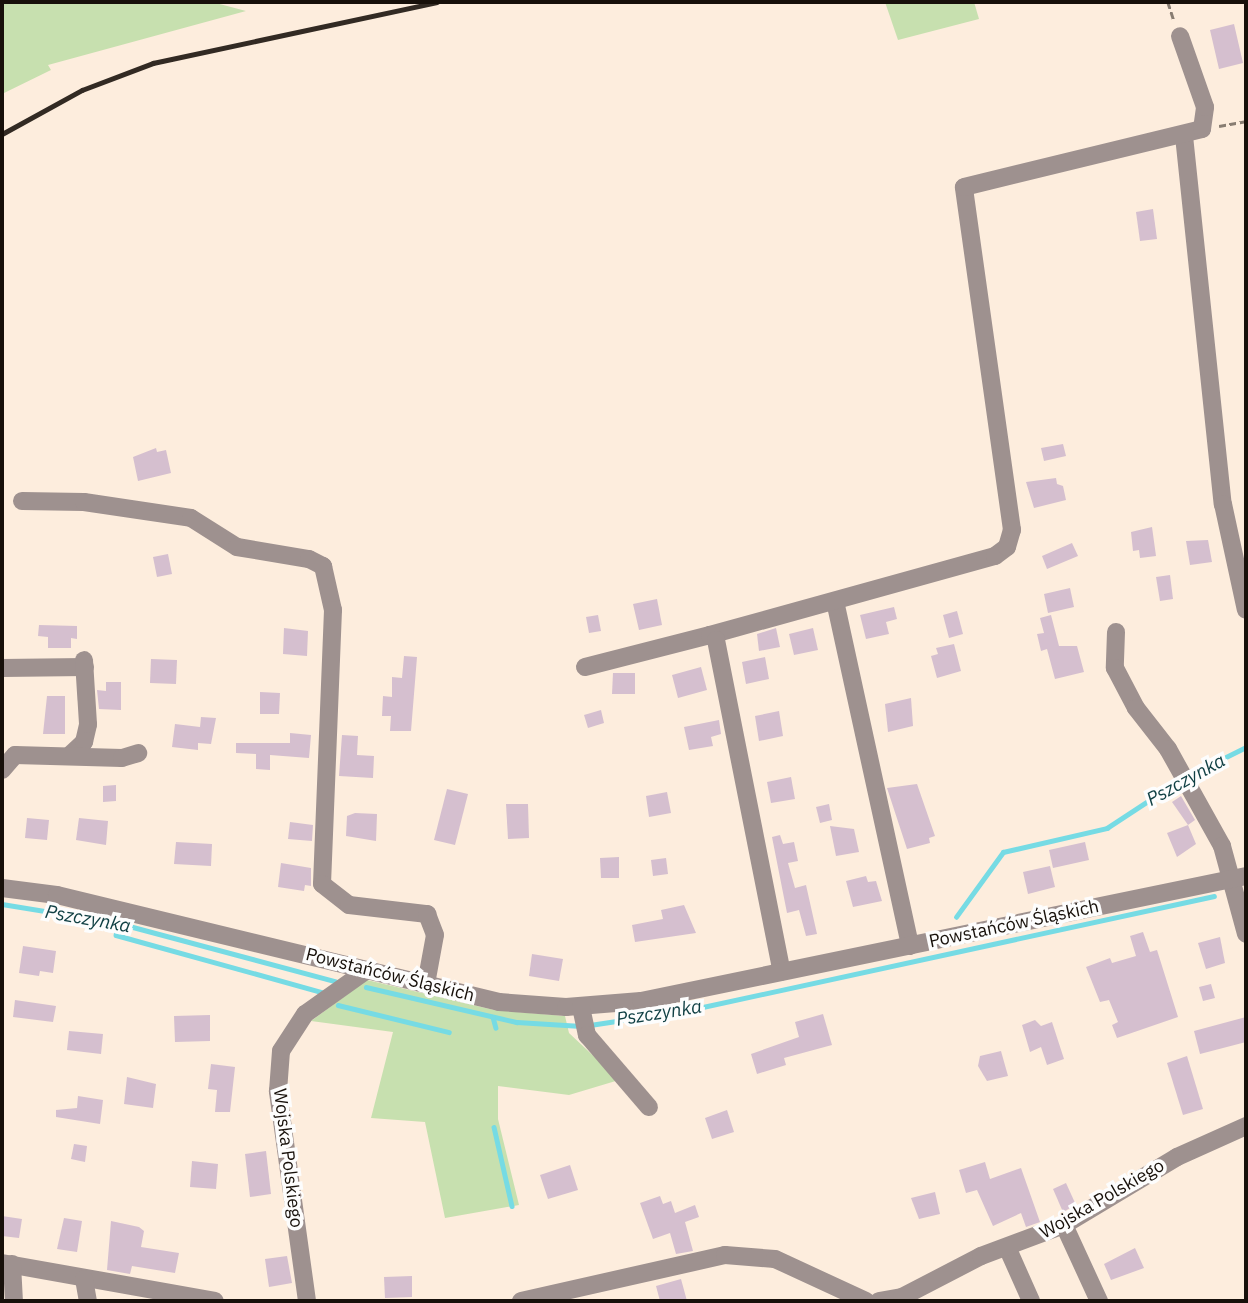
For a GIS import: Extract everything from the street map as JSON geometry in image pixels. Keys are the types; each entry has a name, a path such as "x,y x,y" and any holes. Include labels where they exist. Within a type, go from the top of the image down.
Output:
{"street":[{"path":"585,667 995,556 1011,538 964,187 1202,129 1205,107 1180,37"},
{"path":"1184,135 1223,504 1246,610"},
{"path":"22,501 84,502 191,518 237,547 309,559 323,566 333,610 322,884 349,905 427,914 435,935 426,984"},
{"path":"835,601 910,946"},
{"path":"1116,632 1115,668 1184,778 1238,878 1246,934"},
{"path":"710,635 716,640 782,972"},
{"path":"2,668 84,663 88,724 84,742 71,754"},
{"path":"2,770 15,755 71,754 122,758 138,753"},
{"name":"Powstańców Śląskich","path":"2,888 57,895 499,1002 581,1007 641,1001 1238,878"},
{"name":"Wojska Polskiego","path":"307,1301 278,1091 281,1051 305,1014 367,970"},
{"path":"581,1007 587,1035 649,1107"},
{"name":"Wojska Polskiego","path":"879,1301 902,1297 925,1281 1065,1225 1177,1157 1246,1126"},
{"path":"1065,1225 1099,1301"},
{"path":"1007,1247 1031,1301"},
{"path":"521,1301 567,1295 726,1255 775,1259 866,1301"},
{"path":"14,1301 7,1264 215,1301"},
{"path":"84,1279 88,1301"}],"path":[{"path":"1202,129 1246,121"}],"green space":[{"path":"2,2 212,2 246,11 48,65 51,70 2,94"},
{"path":"885,2 974,2 979,19 898,40"},
{"path":"367,980 494,1010 565,1016 569,1033 619,1080 569,1095 498,1086 498,1119 519,1205 445,1218 425,1122 371,1118 393,1032 311,1021"}],"building":[{"path":"1234,24 1243,63 1219,69 1210,30"},
{"path":"1153,209 1157,239 1140,241 1136,212"},
{"path":"1063,444 1066,456 1044,461 1041,448"},
{"path":"156,448 157,452 166,450 171,473 138,481 133,457"},
{"path":"1056,478 1057,484 1063,486 1066,500 1034,508 1026,482"},
{"path":"1152,527 1156,556 1140,558 1139,550 1133,551 1131,532"},
{"path":"1208,540 1212,562 1190,565 1186,541"},
{"path":"1072,543 1078,556 1047,569 1042,556"},
{"path":"168,554 172,574 157,577 153,557"},
{"path":"1170,575 1173,599 1160,601 1156,577"},
{"path":"1070,588 1074,607 1048,613 1044,594"},
{"path":"657,599 662,625 639,630 633,604"},
{"path":"894,607 897,619 886,622 889,634 866,639 860,615"},
{"path":"957,611 963,634 949,638 943,615"},
{"path":"598,615 601,631 589,633 586,617"},
{"path":"1051,615 1059,646 1077,646 1084,672 1055,679 1047,649 1041,651 1037,634 1044,633 1040,618"},
{"path":"39,625 77,626 77,639 71,638 71,648 48,648 48,637 38,636"},
{"path":"284,628 308,631 307,656 283,654"},
{"path":"776,628 780,647 759,651 757,634"},
{"path":"813,628 818,650 794,655 789,634"},
{"path":"954,644 961,671 937,678 931,656 938,654 936,648"},
{"path":"404,656 417,657 411,731 390,731 391,716 382,716 383,696 392,697 392,677 402,678"},
{"path":"765,657 769,679 746,684 742,662"},
{"path":"151,659 177,660 176,684 150,683"},
{"path":"701,667 707,690 678,698 672,675"},
{"path":"613,673 635,673 635,694 612,694"},
{"path":"106,682 121,682 121,710 99,709 97,690 106,691"},
{"path":"260,692 280,693 279,714 260,714"},
{"path":"47,696 65,696 65,734 43,734"},
{"path":"911,698 913,726 888,732 885,704"},
{"path":"601,710 604,723 588,728 584,715"},
{"path":"779,711 783,736 759,741 755,716"},
{"path":"201,717 216,718 211,744 198,743 198,750 172,747 175,724 200,727"},
{"path":"719,720 721,734 711,737 713,746 689,750 684,727"},
{"path":"290,733 311,735 309,758 270,755 270,770 256,769 256,754 236,753 236,743 290,743"},
{"path":"342,735 358,736 357,755 374,756 373,778 339,776"},
{"path":"791,777 795,799 771,803 767,782"},
{"path":"917,784 935,836 929,838 930,843 907,849 887,788"},
{"path":"116,785 116,801 103,802 103,786"},
{"path":"447,789 468,794 455,845 434,840"},
{"path":"667,792 671,813 649,817 646,796"},
{"path":"1181,796 1195,820 1188,825 1172,802"},
{"path":"506,804 528,804 529,838 508,839"},
{"path":"829,804 832,820 820,823 816,807"},
{"path":"355,813 377,814 376,841 346,836 347,816"},
{"path":"27,818 49,820 47,840 25,838"},
{"path":"79,818 108,821 106,845 76,840"},
{"path":"290,822 313,825 312,841 288,839"},
{"path":"1188,825 1196,844 1177,857 1167,833"},
{"path":"830,826 854,829 859,852 836,856"},
{"path":"780,835 783,844 794,842 798,861 788,863 795,888 806,885 817,934 806,936 799,910 787,913 772,837"},
{"path":"176,842 212,844 211,866 174,864"},
{"path":"1085,842 1089,860 1053,868 1049,850"},
{"path":"619,857 619,878 601,878 600,858"},
{"path":"666,858 668,874 653,876 651,860"},
{"path":"281,863 311,868 311,886 305,885 304,891 278,887"},
{"path":"1050,866 1055,887 1028,894 1023,872"},
{"path":"866,876 868,882 876,881 882,901 853,907 846,881"},
{"path":"684,905 696,933 635,942 632,925 663,919 661,910"},
{"path":"1143,932 1150,952 1157,950 1178,1017 1117,1038 1112,1025 1118,1022 1109,1000 1100,1002 1086,967 1110,958 1112,963 1136,956 1130,936"},
{"path":"1220,937 1225,963 1206,969 1198,943"},
{"path":"23,946 56,951 53,973 40,971 39,976 19,973"},
{"path":"532,954 563,959 559,981 529,976"},
{"path":"1211,984 1215,998 1203,1001 1199,987"},
{"path":"15,1000 56,1006 53,1022 13,1017"},
{"path":"823,1014 832,1045 784,1058 786,1065 757,1074 751,1054 799,1037 795,1022"},
{"path":"210,1015 210,1041 175,1042 174,1016"},
{"path":"1246,1017 1246,1042 1200,1054 1194,1031"},
{"path":"1035,1020 1041,1026 1052,1022 1064,1059 1047,1065 1041,1047 1030,1052 1022,1025"},
{"path":"69,1031 103,1034 101,1054 67,1050"},
{"path":"1001,1051 1008,1076 987,1081 978,1066 980,1056"},
{"path":"1187,1056 1203,1109 1183,1115 1167,1063"},
{"path":"211,1064 235,1067 230,1112 215,1112 217,1090 208,1089"},
{"path":"127,1077 156,1084 153,1108 124,1104"},
{"path":"78,1096 103,1100 100,1124 56,1117 56,1110 77,1108"},
{"path":"727,1110 734,1132 712,1139 705,1118"},
{"path":"74,1144 87,1146 85,1162 71,1159"},
{"path":"266,1151 271,1194 250,1197 245,1154"},
{"path":"192,1161 218,1164 216,1189 190,1187"},
{"path":"985,1162 990,1179 1021,1168 1040,1222 1026,1227 1021,1213 993,1226 977,1190 966,1193 959,1170"},
{"path":"570,1165 578,1190 548,1199 540,1175"},
{"path":"1066,1183 1076,1205 1063,1212 1053,1189"},
{"path":"935,1192 940,1214 919,1219 911,1198"},
{"path":"660,1196 663,1204 671,1201 675,1213 695,1205 699,1217 685,1222 693,1251 676,1254 670,1233 653,1239 640,1203"},
{"path":"2,1216 22,1219 19,1238 2,1236"},
{"path":"64,1218 82,1221 77,1252 57,1249"},
{"path":"111,1221 139,1227 144,1231 141,1247 179,1253 175,1273 132,1266 130,1274 107,1270"},
{"path":"1135,1248 1144,1268 1111,1280 1104,1264"},
{"path":"287,1256 292,1283 269,1287 265,1259"},
{"path":"412,1276 412,1297 385,1298 384,1277"},
{"path":"681,1279 687,1301 660,1301 656,1286"}],"waterway":[{"name":"Pszczynka","path":"1188,776 1246,747"},
{"name":"Pszczynka","path":"956,917 1003,852 1107,828 1180,780"},
{"name":"Pszczynka","path":"590,1025 689,1010 1214,896"},
{"name":"Pszczynka","path":"2,904 118,923 335,981"},
{"path":"118,923 116,935 322,992"},
{"name":"Pszczynka","path":"366,987 517,1022 581,1026"},
{"path":"338,1005 449,1032"},
{"path":"493,1017 496,1028"},
{"path":"494,1127 512,1206"}],"railway":[{"path":"2,134 82,90 153,63 437,2"}]}
